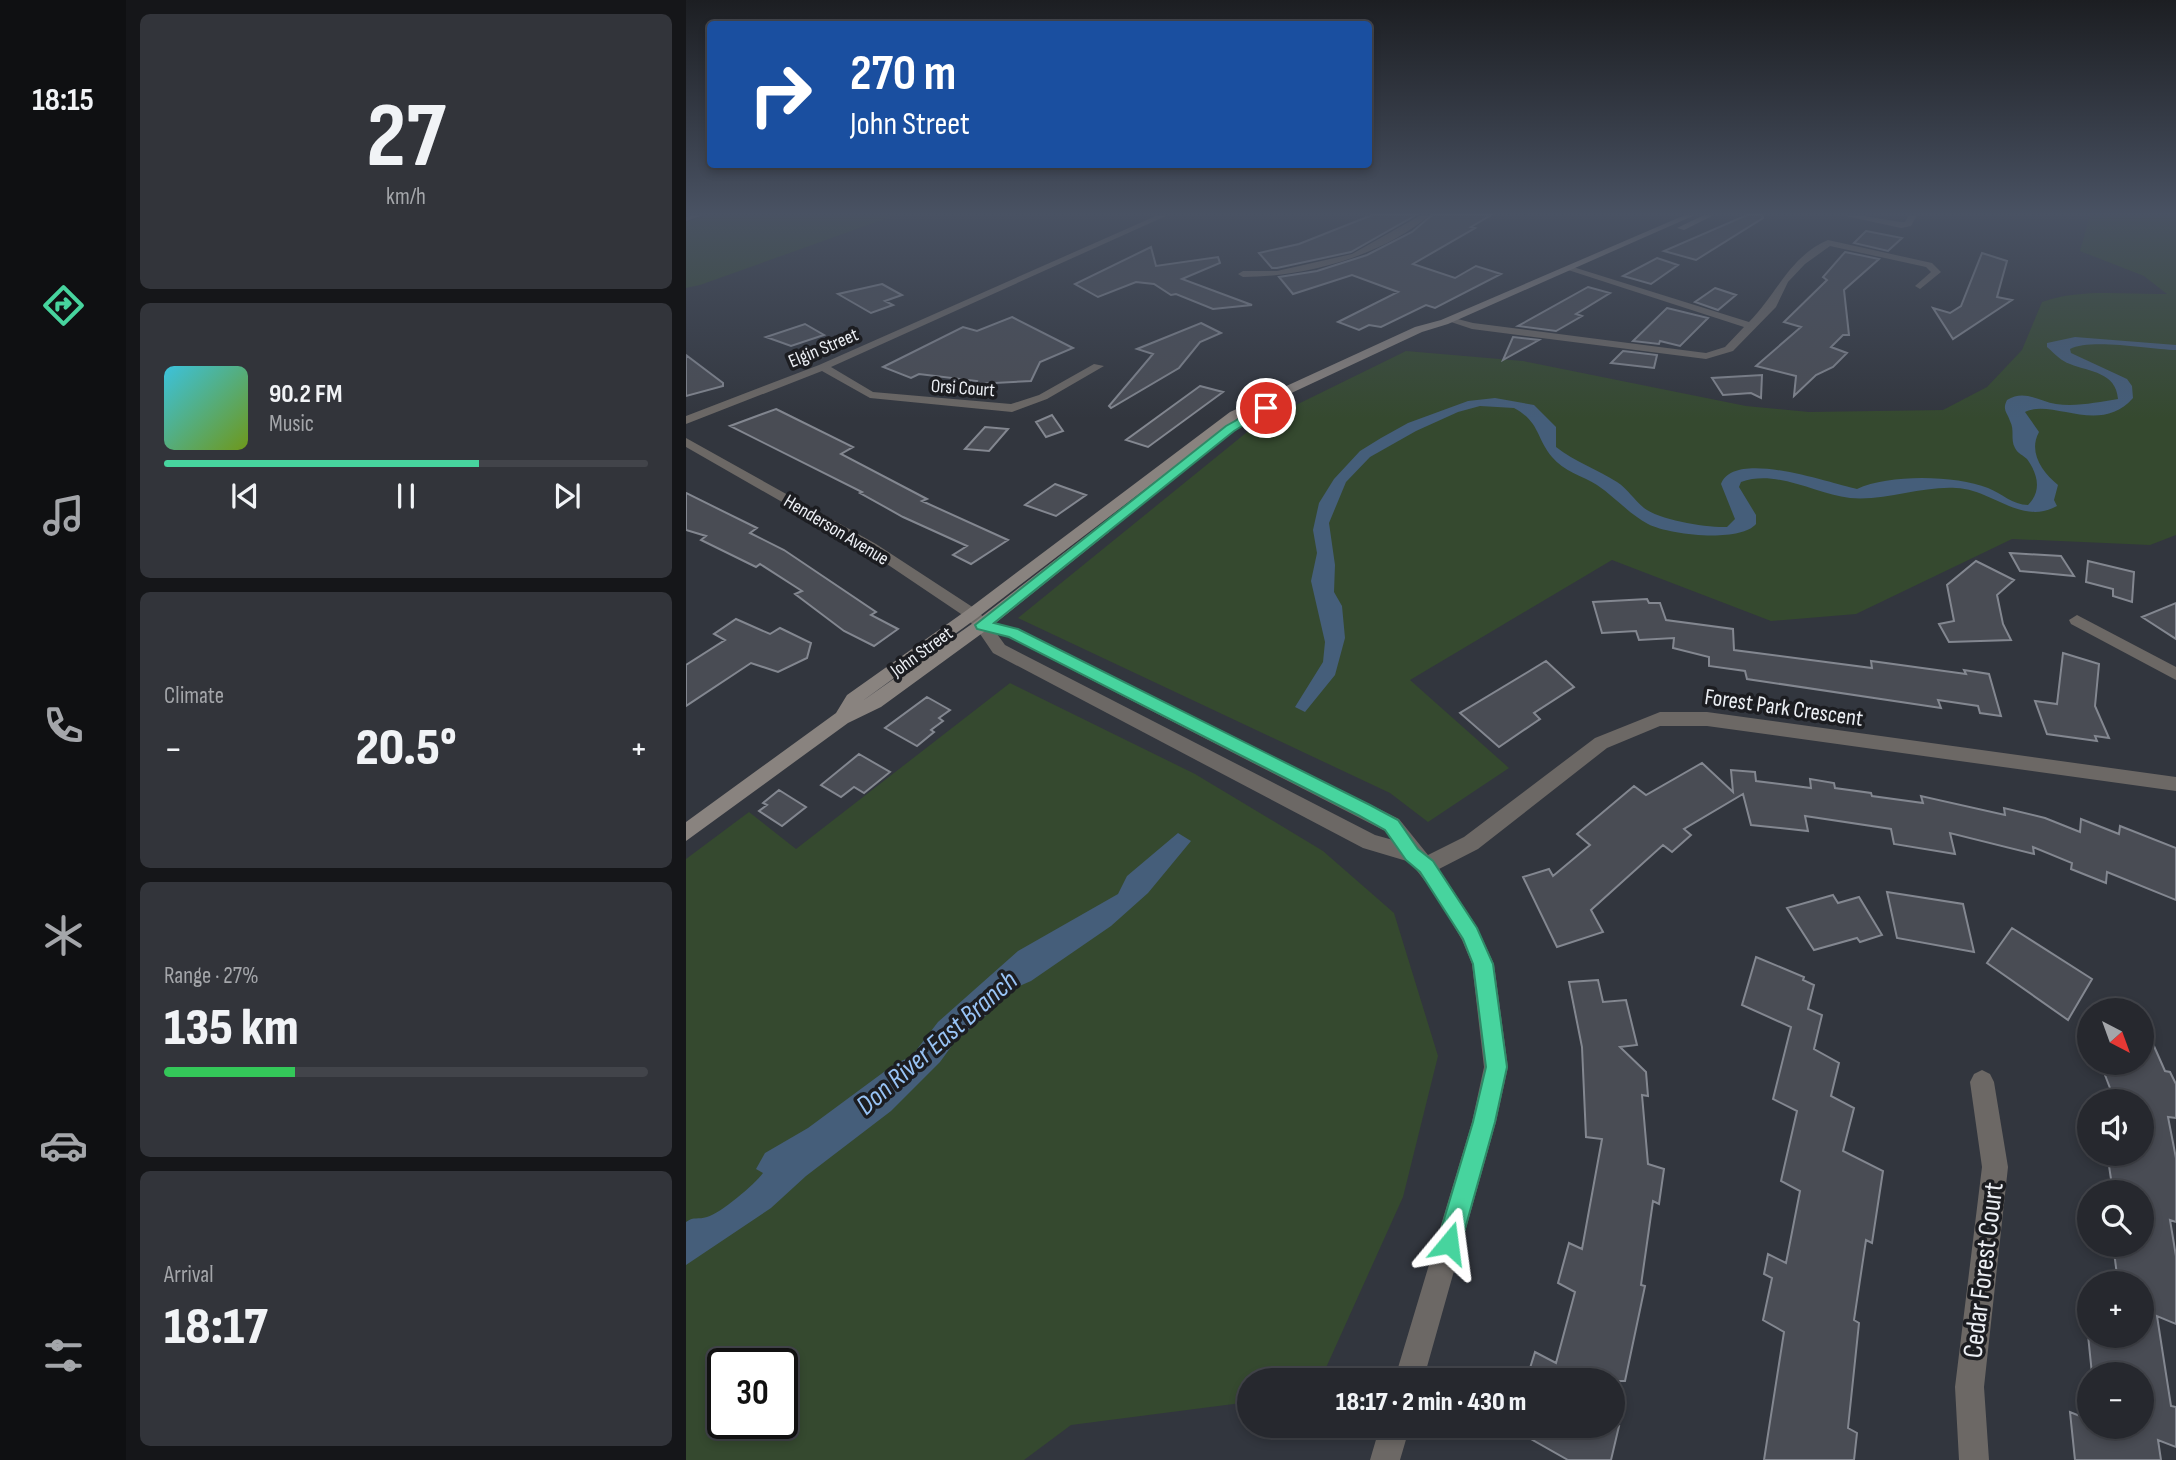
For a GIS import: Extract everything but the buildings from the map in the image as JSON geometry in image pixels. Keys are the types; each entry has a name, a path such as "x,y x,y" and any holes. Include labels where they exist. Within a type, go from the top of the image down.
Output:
{"main road":[{"name":"John Street","path":"686,833 842,718 875,703 977,620 1230,428 1250,416 1428,334 1433,327 1474,307 1539,283"}],"street":[{"name":"Elgin Street","path":"686,420 823,367 1011,283"},
{"path":"1616,283 1751,326"},
{"path":"1450,320 1472,326 1706,356 1726,352 1779,296 1783,283"},
{"path":"1920,286 1923,283"},
{"name":"Orsi Court","path":"823,367 870,395 1012,408 1043,397 1098,366"},
{"name":"Henderson Avenue","path":"686,442 859,541 977,620 1013,633 1392,825 1470,934 1483,964 1496,1067 1484,1122 1412,1368"},
{"name":"Henderson Avenue","path":"977,620 999,649 1370,842 1419,860"},
{"path":"2077,621 2176,674"},
{"name":"Forest Park Crescent","path":"1419,860 1471,843 1601,743 1660,719 1707,719 2176,784"},
{"name":"Cedar Forest Court","path":"1974,1460 1968,1375 1990,1226 1995,1164 1982,1082"},
{"path":"1385,1460 1391,1438"}],"green space":[{"path":"686,283 705,283 700,285 686,288"},
{"path":"2153,283 2176,283 2176,535 2150,545 2012,539 1856,614 1771,621 1612,560 1410,680 1509,768 1428,822 1390,793 1018,618 1257,424 1406,351 1523,361 1746,406 1809,412 1943,410 1987,387 2022,350 2042,302 2072,295 2167,294"},
{"path":"1010,683 1195,774 1323,851 1394,913 1438,1056 1403,1197 1326,1368 1237,1368 1237,1404 1071,1425 1024,1460 686,1460 686,859 749,812 796,849"}],"water":[{"path":"2075,337 2176,345 2176,350 2105,344 2070,349 2071,353 2127,379 2132,386 2133,398 2120,409 2106,414 2077,414 2049,409 2025,412 2039,432 2035,447 2038,461 2058,485 2054,500 2057,506 2044,511 2019,509 1982,494 1956,488 1850,498 1768,478 1741,482 1739,487 1756,515 1756,524 1748,530 1720,535 1687,534 1648,524 1597,485 1562,466 1547,450 1529,419 1514,408 1480,406 1458,412 1416,431 1370,457 1346,482 1329,523 1335,565 1334,592 1342,606 1345,638 1335,675 1305,712 1295,707 1323,662 1325,642 1311,581 1317,553 1313,530 1319,503 1334,479 1360,451 1408,423 1468,401 1495,398 1534,405 1556,427 1556,447 1617,482 1651,512 1696,525 1727,527 1735,519 1721,484 1730,474 1744,469 1784,471 1857,489 1870,484 1904,479 1958,481 1988,488 2012,501 2028,505 2037,488 2036,476 2027,459 2014,445 2011,424 2005,409 2007,400 2025,396 2072,405 2118,399 2116,390 2107,378 2067,363 2047,347 2047,343"},
{"name":"Don River East Branch","path":"1178,833 1191,841 1148,893 1111,926 1031,981 1008,991 985,1016 956,1040 940,1062 891,1111 806,1176 771,1208 686,1265 686,1222 713,1214 737,1198 763,1173 756,1169 765,1153 808,1128 896,1063 911,1057 938,1022 1018,951 1118,894 1127,876"}],"route":[{"path":"1266,408 1230,428 982,625 1013,633 1392,825 1412,855 1426,866 1470,934 1483,964 1496,1067 1484,1122 1449,1243"}]}
